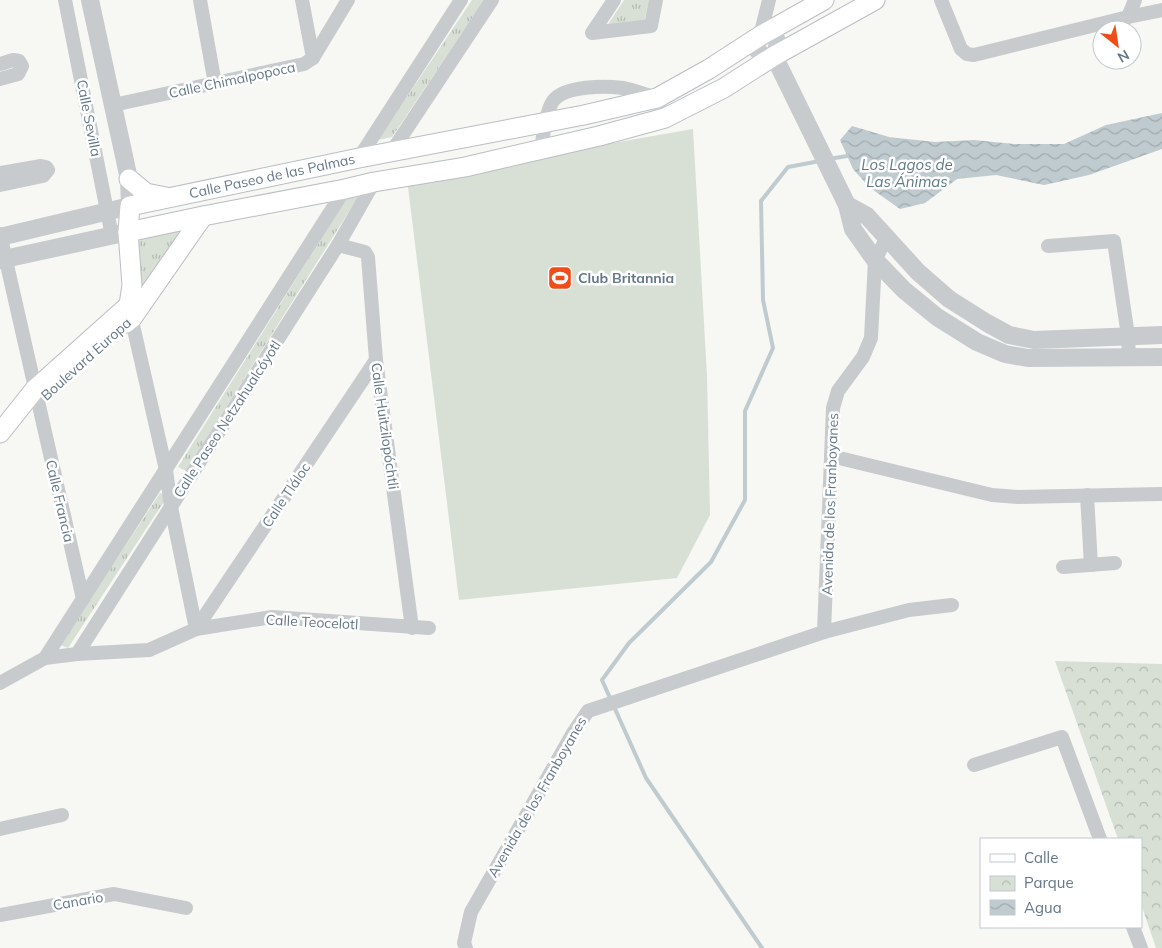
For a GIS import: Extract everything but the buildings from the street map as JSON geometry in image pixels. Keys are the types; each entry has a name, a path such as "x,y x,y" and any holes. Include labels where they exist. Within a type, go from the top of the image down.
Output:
{"main road":[{"name":"Calle Paseo de las Palmas","path":"130,206 392,151 545,123 657,98 824,0"},
{"name":"Calle Paseo de las Palmas","path":"120,234 374,182 465,167 664,118 724,88 774,56 875,0"},
{"path":"128,179 146,193 168,198"},
{"name":"Boulevard Europa","path":"130,206 120,234 132,285 130,311"},
{"name":"Boulevard Europa","path":"0,434 37,396 130,311 203,216"},
{"name":"Boulevard Europa","path":"0,449 37,396"}],"street":[{"name":"Calle Sevilla","path":"65,0 108,211 120,234"},
{"path":"90,0 128,179 130,206"},
{"path":"200,0 215,84"},
{"path":"302,0 313,58"},
{"name":"Calle Chimalpopoca","path":"113,105 304,64 313,58 348,0"},
{"path":"359,158 461,0"},
{"path":"392,151 492,0"},
{"path":"614,0 592,33 651,26 656,0"},
{"path":"768,0 756,47 759,54 765,57 774,56 847,205 853,229 875,260 904,290 937,317 977,342 1005,354 1028,358 1162,357"},
{"path":"941,0 961,49 974,56 1162,10"},
{"path":"1128,17 1135,0"},
{"path":"0,64 13,60 18,61 22,66 18,74 0,78"},
{"path":"541,149 545,123 554,101 566,92 583,88 624,88 657,98 664,118"},
{"path":"0,173 41,166 46,167 48,170 43,176 0,185"},
{"name":"Calle Paseo Netzahualcóyotl","path":"77,654 338,245 374,182"},
{"name":"Calle Paseo Netzahualcóyotl","path":"46,658 345,189"},
{"path":"847,205 867,216 918,272 949,299 986,323 1009,335 1034,340 1162,335"},
{"name":"Calle Paseo de las Palmas","path":"0,236 130,206"},
{"name":"Calle Paseo de las Palmas","path":"3,260 120,234"},
{"name":"Calle Francia","path":"0,236 3,260 37,396 83,599"},
{"name":"Avenida de los Franboyanes","path":"824,632 833,408 838,391 863,357 871,338 875,260 886,239"},
{"path":"1048,246 1114,240 1128,336 1129,357"},
{"name":"Calle Huitzilopóchtli","path":"338,245 365,252 368,257 376,360 412,628"},
{"path":"130,311 166,470 171,507 196,629"},
{"name":"Calle Tláloc","path":"196,629 376,360"},
{"path":"831,456 992,495 1018,497 1162,494"},
{"path":"1087,495 1091,564"},
{"path":"1063,567 1116,563"},
{"name":"Avenida de los Franboyanes","path":"466,948 464,943 471,912 573,733 588,711 824,632 909,610 952,605"},
{"name":"Calle Teocelotl","path":"46,658 77,654 149,650 196,629 272,617 428,628"},
{"path":"0,683 46,658"},
{"path":"974,765 1062,737 1100,838"},
{"path":"0,829 62,815"},
{"name":"Canario","path":"0,915 114,894 186,908"},
{"path":"1133,928 1141,948"}],"green space":[{"path":"472,0 484,0 392,137 378,140"},
{"path":"624,0 649,0 644,23 607,26"},
{"name":"Club Britannia","path":"693,129 707,376 710,515 677,578 459,600 407,179"},
{"path":"358,197 186,471 178,467 347,198"},
{"path":"181,229 187,233 151,286 142,285 136,246 142,238"},
{"path":"160,493 167,497 68,648 60,645"},
{"path":"1055,661 1162,664 1162,948 1156,948 1142,907 1142,838 1118,838"}],"water":[{"name":"Los Lagos de Las Ánimas","path":"1162,113 1162,149 1089,175 1044,185 996,175 957,179 925,203 900,209 869,187 853,169 840,140 852,126 889,137 935,142 974,140 1014,144 1064,144 1106,125"}],"waterway":[{"path":"829,159 847,156"},
{"path":"762,948 646,778 602,680 629,643 711,562 745,500 745,411 773,348 763,300 761,201 788,167 820,161"}],"place":[{"name":"Club Britannia","path":"560,278"}]}
